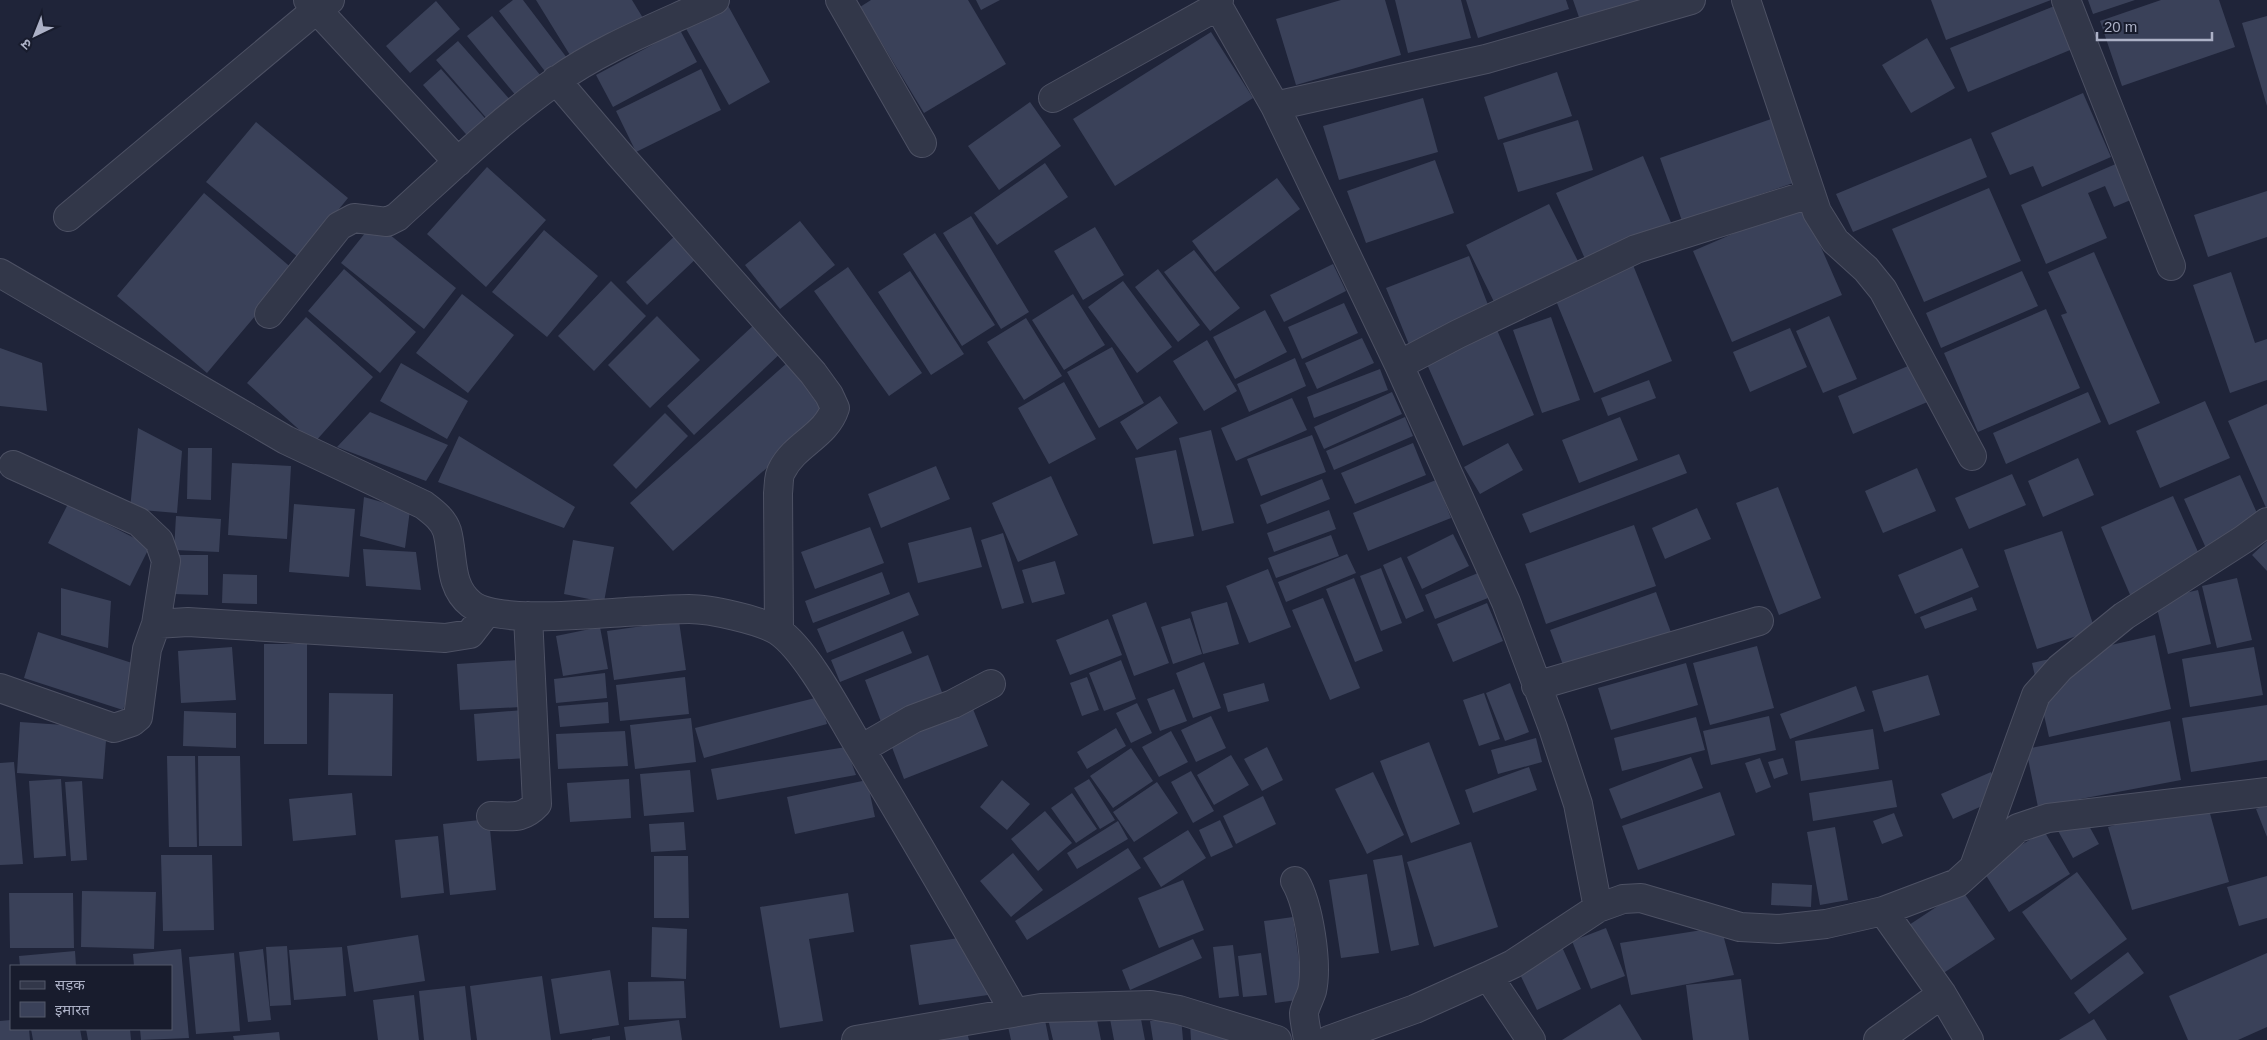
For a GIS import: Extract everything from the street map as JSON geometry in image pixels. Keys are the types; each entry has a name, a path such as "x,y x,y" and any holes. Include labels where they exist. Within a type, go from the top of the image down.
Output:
{"street":[{"path":"269,314 339,226 354,218 387,222 397,217 458,162 556,80 611,49 715,0"},
{"path":"840,0 922,143"},
{"path":"1275,106 1486,59 1691,0"},
{"path":"1746,0 1817,212 1836,241 1866,269 1882,290 1972,456"},
{"path":"2066,0 2171,266"},
{"path":"1052,98 1217,2 1275,106 1399,365 1506,602 1553,728 1578,804 1598,908"},
{"path":"68,218 318,3 458,162"},
{"path":"556,80 807,366 829,395 835,408 832,420 792,455 781,471 778,493 778,631"},
{"path":"1399,365 1458,334 1636,250 1810,194"},
{"path":"0,273 286,440 424,505 438,516 446,529 453,573 460,592 471,604 487,612 528,616 691,609 756,621 778,631 806,662 861,749 912,833 1014,1012"},
{"path":"0,688 114,728 132,722 138,717 147,649 156,624 166,561 160,541 139,522 13,465"},
{"path":"1974,868 2036,695 2060,668 2124,616 2244,539 2267,522"},
{"path":"156,624 188,622 445,638 470,634 487,612"},
{"path":"492,816 521,816 537,804 528,616"},
{"path":"1536,686 1758,621"},
{"path":"861,749 913,719 953,704 991,684"},
{"path":"1329,1040 1415,1009 1488,976 1513,964 1598,908 1623,899 1640,898 1740,927 1778,929 1826,924 1883,910 1957,883 2018,828 2048,818 2267,792"},
{"path":"1294,881 1299,889 1309,922 1313,959 1312,990 1304,1012 1308,1040"},
{"path":"1883,910 1942,994 1969,1040"},
{"path":"1488,976 1531,1040"},
{"path":"1878,1040 1942,994"},
{"path":"856,1040 1040,1008 1151,1005 1179,1010 1277,1040"}],"building":[{"path":"513,0 523,0 567,58 547,74 499,11"},
{"path":"536,0 632,0 643,18 573,60"},
{"path":"871,0 968,0 1006,64 924,113 860,7"},
{"path":"976,0 1000,0 981,10"},
{"path":"1341,0 1385,0 1401,55 1296,85 1276,19"},
{"path":"1395,0 1461,0 1471,38 1408,53"},
{"path":"1466,0 1566,0 1569,9 1478,38"},
{"path":"1573,0 1651,0 1581,23"},
{"path":"1931,0 2051,0 1946,40"},
{"path":"2088,0 2135,0 2093,14"},
{"path":"2161,0 2219,0 2235,47 2122,86 2100,21"},
{"path":"436,1 460,29 410,73 386,46"},
{"path":"726,2 770,82 729,105 684,25"},
{"path":"2057,5 2075,48 1968,92 1950,48"},
{"path":"492,16 541,76 517,97 467,36"},
{"path":"2267,16 2267,106 2242,23"},
{"path":"680,30 697,62 613,107 596,75"},
{"path":"1211,32 1253,98 1115,186 1073,119"},
{"path":"1927,38 1955,88 1911,113 1882,65"},
{"path":"458,41 512,102 489,121 436,60"},
{"path":"441,69 491,125 472,141 423,85"},
{"path":"701,69 721,110 636,152 616,111"},
{"path":"1557,72 1572,116 1498,140 1484,97"},
{"path":"2083,93 2111,157 2042,187 2033,166 2010,175 1991,133"},
{"path":"1423,98 1438,152 1339,180 1323,126"},
{"path":"1030,102 1061,146 999,190 968,146"},
{"path":"1774,118 1796,182 1682,221 1660,158"},
{"path":"1578,120 1593,170 1518,192 1503,143"},
{"path":"256,122 348,198 299,258 206,182"},
{"path":"1971,138 1987,177 1853,232 1836,194"},
{"path":"1643,156 1675,232 1589,268 1556,193"},
{"path":"1435,160 1454,213 1366,243 1347,191"},
{"path":"1045,163 1068,197 997,245 974,213"},
{"path":"2118,163 2133,199 2114,207 2105,186 2088,193 2107,238 2046,264 2021,205"},
{"path":"487,167 546,220 486,287 427,234"},
{"path":"1277,178 1300,209 1215,272 1192,241"},
{"path":"1989,188 2021,261 1924,302 1892,229"},
{"path":"2267,191 2267,237 2208,257 2194,215"},
{"path":"204,193 294,270 207,373 117,296"},
{"path":"1549,204 1583,271 1499,312 1466,245"},
{"path":"1802,204 1842,295 1732,342 1693,251"},
{"path":"971,216 1029,312 1001,329 943,233"},
{"path":"800,221 835,265 780,309 745,265"},
{"path":"374,222 456,288 424,329 341,263"},
{"path":"1095,227 1124,275 1083,300 1054,251"},
{"path":"544,230 598,276 547,337 492,292"},
{"path":"678,233 700,255 647,305 626,282"},
{"path":"935,233 995,325 962,346 903,254"},
{"path":"1194,250 1240,308 1210,331 1164,272"},
{"path":"2094,252 2160,403 2109,425 2061,315 2067,313 2048,272"},
{"path":"1469,256 1492,315 1410,347 1386,288"},
{"path":"1333,264 1346,291 1284,322 1270,295"},
{"path":"1633,265 1672,361 1594,393 1554,296"},
{"path":"848,267 922,373 889,396 814,291"},
{"path":"344,269 416,332 380,373 308,311"},
{"path":"1158,269 1200,325 1178,342 1135,287"},
{"path":"910,271 964,354 931,375 878,292"},
{"path":"2022,271 2038,306 1941,348 1926,313"},
{"path":"2231,272 2255,343 2267,339 2267,380 2230,393 2193,285"},
{"path":"611,281 646,316 594,371 558,336"},
{"path":"1123,281 1172,347 1137,373 1088,307"},
{"path":"462,294 514,335 468,393 416,353"},
{"path":"1073,294 1105,345 1064,370 1032,320"},
{"path":"1344,303 1358,333 1302,359 1288,327"},
{"path":"2046,309 2080,388 1978,432 1944,353"},
{"path":"1265,310 1287,352 1235,379 1213,337"},
{"path":"657,316 700,360 650,408 608,365"},
{"path":"1829,316 1857,379 1823,393 1796,331"},
{"path":"306,317 373,377 314,443 247,383"},
{"path":"1551,317 1580,400 1542,413 1513,330"},
{"path":"1026,318 1062,376 1024,400 987,342"},
{"path":"756,323 783,351 694,435 667,406"},
{"path":"1790,328 1807,367 1750,392 1733,352"},
{"path":"1497,330 1534,415 1463,446 1426,362"},
{"path":"1362,338 1374,363 1317,389 1305,363"},
{"path":"1207,340 1237,391 1204,411 1173,361"},
{"path":"1112,347 1144,403 1099,428 1067,372"},
{"path":"0,348 42,363 47,411 0,406"},
{"path":"1295,358 1306,386 1249,412 1237,384"},
{"path":"401,363 468,401 447,439 380,401"},
{"path":"787,363 831,411 673,551 630,503"},
{"path":"1915,363 1932,400 1853,434 1838,396"},
{"path":"1380,369 1388,390 1314,418 1307,397"},
{"path":"1649,380 1656,398 1608,416 1601,398"},
{"path":"1064,382 1096,439 1049,464 1018,408"},
{"path":"1392,392 1402,414 1324,449 1314,427"},
{"path":"2088,392 2101,422 2006,464 1993,433"},
{"path":"1160,396 1178,423 1137,450 1120,422"},
{"path":"1292,398 1307,430 1236,461 1221,428"},
{"path":"2205,401 2230,458 2160,488 2136,431"},
{"path":"2267,404 2267,510 2228,421"},
{"path":"370,412 448,445 426,481 337,447"},
{"path":"665,413 688,436 636,489 613,465"},
{"path":"1405,417 1413,436 1334,470 1326,451"},
{"path":"1620,417 1638,460 1579,483 1562,440"},
{"path":"138,428 182,451 177,513 130,509"},
{"path":"1211,430 1234,523 1202,531 1179,438"},
{"path":"1312,435 1326,472 1261,496 1247,459"},
{"path":"459,436 575,507 564,528 438,482"},
{"path":"1413,443 1426,475 1355,504 1341,473"},
{"path":"1508,443 1523,470 1480,494 1464,467"},
{"path":"188,448 212,448 211,500 187,499"},
{"path":"1176,450 1194,536 1153,544 1135,458"},
{"path":"1679,454 1687,473 1530,533 1522,514"},
{"path":"2078,458 2094,495 2043,517 2028,481"},
{"path":"232,463 291,466 287,539 228,535"},
{"path":"936,466 950,499 881,528 868,494"},
{"path":"1917,468 1936,511 1883,533 1865,491"},
{"path":"2012,474 2026,505 1969,529 1955,498"},
{"path":"2240,475 2265,531 2209,555 2184,499"},
{"path":"1051,476 1078,535 1018,562 992,503"},
{"path":"1322,479 1330,499 1267,524 1260,505"},
{"path":"1436,480 1451,518 1368,551 1353,513"},
{"path":"1778,487 1821,598 1779,615 1736,503"},
{"path":"2173,496 2207,572 2134,604 2101,527"},
{"path":"364,497 410,510 405,548 360,536"},
{"path":"68,504 150,546 130,586 48,543"},
{"path":"294,504 355,509 349,577 289,572"},
{"path":"1697,508 1711,539 1665,559 1652,528"},
{"path":"1329,510 1336,529 1274,552 1267,533"},
{"path":"176,516 221,519 219,552 174,550"},
{"path":"1634,525 1656,586 1546,624 1525,564"},
{"path":"870,527 884,563 815,589 801,552"},
{"path":"971,527 982,567 918,583 908,543"},
{"path":"2062,531 2095,630 2037,649 2004,550"},
{"path":"1003,533 1024,603 1002,609 981,540"},
{"path":"1453,534 1469,566 1422,589 1407,557"},
{"path":"1331,535 1339,556 1276,578 1268,558"},
{"path":"573,540 614,547 604,602 564,594"},
{"path":"2267,541 2267,571 2252,555"},
{"path":"1962,548 1979,587 1915,614 1898,575"},
{"path":"363,549 416,552 421,590 366,586"},
{"path":"1347,554 1356,573 1286,602 1278,582"},
{"path":"173,555 208,555 208,595 173,594"},
{"path":"1401,557 1424,611 1406,619 1383,565"},
{"path":"1055,561 1065,594 1032,603 1022,570"},
{"path":"1381,568 1402,623 1381,631 1360,576"},
{"path":"1268,569 1291,627 1249,643 1226,586"},
{"path":"882,572 890,594 813,623 805,601"},
{"path":"1478,573 1488,598 1435,619 1425,595"},
{"path":"223,574 257,575 257,604 222,603"},
{"path":"1354,578 1383,651 1355,662 1326,589"},
{"path":"2237,578 2252,640 2217,648 2202,586"},
{"path":"61,588 111,601 108,648 61,635"},
{"path":"2198,590 2211,644 2168,654 2155,600"},
{"path":"909,592 919,615 827,653 817,629"},
{"path":"1656,592 1672,635 1566,673 1550,630"},
{"path":"1972,597 1977,610 1925,629 1920,617"},
{"path":"1323,598 1360,688 1330,700 1292,610"},
{"path":"1146,602 1169,663 1134,676 1112,615"},
{"path":"1227,602 1239,644 1203,654 1191,612"},
{"path":"1487,603 1503,641 1453,662 1437,624"},
{"path":"1190,618 1202,654 1173,664 1161,627"},
{"path":"1108,619 1122,655 1070,675 1056,640"},
{"path":"679,621 686,670 614,680 607,631"},
{"path":"600,627 608,669 563,676 556,636"},
{"path":"903,631 912,653 840,682 831,660"},
{"path":"38,632 138,665 123,710 24,678"},
{"path":"2155,635 2171,709 2049,737 2032,663"},
{"path":"264,644 307,644 307,744 264,744"},
{"path":"1757,646 1774,708 1710,725 1693,663"},
{"path":"232,647 236,700 181,703 178,651"},
{"path":"2254,647 2263,695 2190,707 2182,659"},
{"path":"928,655 946,703 883,727 865,680"},
{"path":"518,660 521,707 460,710 457,664"},
{"path":"1121,660 1136,699 1104,711 1089,673"},
{"path":"1204,662 1221,708 1193,718 1176,673"},
{"path":"1686,663 1698,705 1611,730 1598,688"},
{"path":"605,673 607,698 556,703 554,679"},
{"path":"1928,675 1940,715 1884,732 1872,691"},
{"path":"685,677 689,714 620,721 616,685"},
{"path":"1087,677 1099,710 1082,716 1070,683"},
{"path":"1264,683 1269,701 1228,712 1223,694"},
{"path":"1510,683 1529,732 1505,741 1486,693"},
{"path":"1856,686 1865,711 1790,739 1780,714"},
{"path":"1174,689 1187,721 1160,731 1147,699"},
{"path":"329,693 393,694 392,776 328,775"},
{"path":"1484,693 1500,739 1479,746 1463,700"},
{"path":"819,697 827,724 704,758 695,728"},
{"path":"608,702 609,723 560,727 558,706"},
{"path":"1137,703 1152,733 1131,743 1116,713"},
{"path":"2267,705 2267,760 2191,772 2182,718"},
{"path":"973,709 988,746 904,779 890,742"},
{"path":"524,710 527,758 477,761 474,714"},
{"path":"184,711 236,713 236,748 183,746"},
{"path":"1211,716 1226,748 1196,762 1181,730"},
{"path":"1769,716 1776,750 1711,765 1703,731"},
{"path":"1696,717 1705,750 1622,771 1614,738"},
{"path":"691,718 696,762 635,769 630,725"},
{"path":"2170,721 2181,780 2038,807 2026,749"},
{"path":"20,722 107,728 103,779 17,773"},
{"path":"1116,728 1126,746 1087,769 1077,752"},
{"path":"1873,729 1879,769 1801,781 1795,741"},
{"path":"625,731 628,766 558,769 556,734"},
{"path":"1171,731 1188,762 1159,777 1142,747"},
{"path":"1536,738 1542,762 1498,774 1491,750"},
{"path":"1429,742 1460,824 1411,843 1380,761"},
{"path":"846,747 856,775 717,800 711,769"},
{"path":"1267,747 1283,780 1262,791 1244,759"},
{"path":"1131,748 1153,781 1113,808 1090,776"},
{"path":"1231,755 1249,785 1214,805 1197,775"},
{"path":"167,756 195,756 197,847 169,847"},
{"path":"198,756 240,756 242,846 199,846"},
{"path":"1691,757 1703,788 1621,819 1609,789"},
{"path":"1760,758 1771,787 1756,793 1745,763"},
{"path":"1783,758 1788,774 1774,779 1768,762"},
{"path":"14,762 23,864 0,865 0,763"},
{"path":"1529,767 1537,790 1473,813 1465,790"},
{"path":"690,770 694,812 644,816 640,774"},
{"path":"1191,771 1214,811 1193,823 1171,782"},
{"path":"1373,772 1404,835 1367,854 1335,789"},
{"path":"1991,772 2002,797 1953,819 1941,794"},
{"path":"61,779 66,856 34,858 29,781"},
{"path":"629,779 631,818 570,822 567,783"},
{"path":"1089,779 1115,820 1100,829 1074,788"},
{"path":"867,780 875,817 795,834 787,797"},
{"path":"1002,780 1030,804 1007,830 980,807"},
{"path":"1892,780 1897,807 1813,821 1809,793"},
{"path":"82,781 87,860 71,861 65,782"},
{"path":"1157,782 1178,813 1134,842 1113,812"},
{"path":"1720,792 1735,835 1638,870 1622,826"},
{"path":"352,793 356,835 293,841 289,799"},
{"path":"1072,793 1097,829 1076,843 1051,808"},
{"path":"1263,796 1276,824 1236,844 1223,816"},
{"path":"2206,799 2229,882 2132,910 2108,827"},
{"path":"2267,805 2267,837 2256,809"},
{"path":"1045,811 1072,843 1038,871 1011,839"},
{"path":"1894,813 1903,836 1882,844 1873,821"},
{"path":"2083,815 2099,844 2073,858 2057,829"},
{"path":"489,819 496,890 450,895 443,824"},
{"path":"1220,820 1233,847 1211,857 1199,830"},
{"path":"1118,821 1128,839 1077,869 1067,853"},
{"path":"684,822 686,850 651,852 649,824"},
{"path":"1835,827 1848,900 1820,905 1807,832"},
{"path":"1188,830 1206,858 1161,887 1143,858"},
{"path":"2044,831 2070,874 2009,912 1982,869"},
{"path":"438,836 444,893 401,898 395,840"},
{"path":"1471,842 1498,927 1434,947 1407,862"},
{"path":"1128,848 1141,868 1027,940 1015,921"},
{"path":"1013,853 1043,890 1011,917 980,881"},
{"path":"161,855 212,855 214,930 163,931"},
{"path":"1402,855 1419,945 1391,951 1373,860"},
{"path":"654,856 688,856 689,918 654,918"},
{"path":"2077,872 2127,939 2071,980 2022,912"},
{"path":"1367,874 1379,953 1341,958 1329,880"},
{"path":"2267,876 2267,918 2239,926 2227,887"},
{"path":"1183,880 1204,930 1159,948 1138,898"},
{"path":"1772,883 1812,885 1811,907 1771,905"},
{"path":"1962,890 1995,939 1942,974 1909,925"},
{"path":"82,891 156,892 154,949 81,947"},
{"path":"9,893 73,893 74,948 10,948"},
{"path":"848,893 854,932 809,939 823,1021 780,1028 760,907"},
{"path":"1293,917 1304,999 1275,1003 1264,921"},
{"path":"652,927 687,929 686,979 651,977"},
{"path":"1721,927 1734,975 1631,995 1620,943"},
{"path":"1606,928 1625,976 1591,989 1572,941"},
{"path":"987,934 995,994 919,1005 910,945"},
{"path":"418,935 425,981 354,992 347,946"},
{"path":"1193,939 1202,958 1130,990 1122,970"},
{"path":"1233,945 1239,996 1219,998 1213,947"},
{"path":"287,946 291,1005 270,1006 266,947"},
{"path":"342,947 346,996 294,1000 289,950"},
{"path":"1562,947 1581,989 1537,1010 1517,968"},
{"path":"181,949 189,1038 141,1040 140,1030 172,1030 172,965 134,965 133,954"},
{"path":"263,949 271,1020 248,1022 239,952"},
{"path":"75,951 76,965 20,965 19,956"},
{"path":"2128,952 2144,973 2089,1014 2074,993"},
{"path":"234,953 240,1031 196,1034 189,957"},
{"path":"1261,953 1267,995 1243,997 1238,956"},
{"path":"2267,953 2267,1027 2238,1040 2188,1040 2169,996"},
{"path":"610,970 619,1025 560,1034 551,979"},
{"path":"542,976 551,1040 477,1040 470,986"},
{"path":"1741,979 1749,1040 1693,1040 1686,985"},
{"path":"684,981 686,1018 629,1020 628,982"},
{"path":"465,986 471,1040 424,1040 419,991"},
{"path":"414,995 419,1040 378,1040 373,1000"},
{"path":"1620,1004 1642,1040 1562,1040"},
{"path":"1095,1010 1101,1040 1053,1040 1048,1019"},
{"path":"1140,1014 1145,1040 1114,1040 1110,1019"},
{"path":"1044,1015 1049,1040 1011,1040 1007,1022"},
{"path":"1181,1017 1183,1040 1153,1040 1150,1021"},
{"path":"2094,1019 2107,1040 2059,1040"},
{"path":"10,1020 10,1030 29,1030 30,1040 0,1040 0,1021"},
{"path":"679,1020 682,1040 626,1040 624,1027"},
{"path":"1190,1024 1251,1040 1191,1040"},
{"path":"31,1030 80,1030 82,1040 33,1040"},
{"path":"86,1030 130,1030 131,1040 88,1040"},
{"path":"279,1032 280,1040 234,1040 233,1036"},
{"path":"967,1032 969,1040 931,1040"},
{"path":"610,1036 610,1040 592,1040 592,1039"}]}
